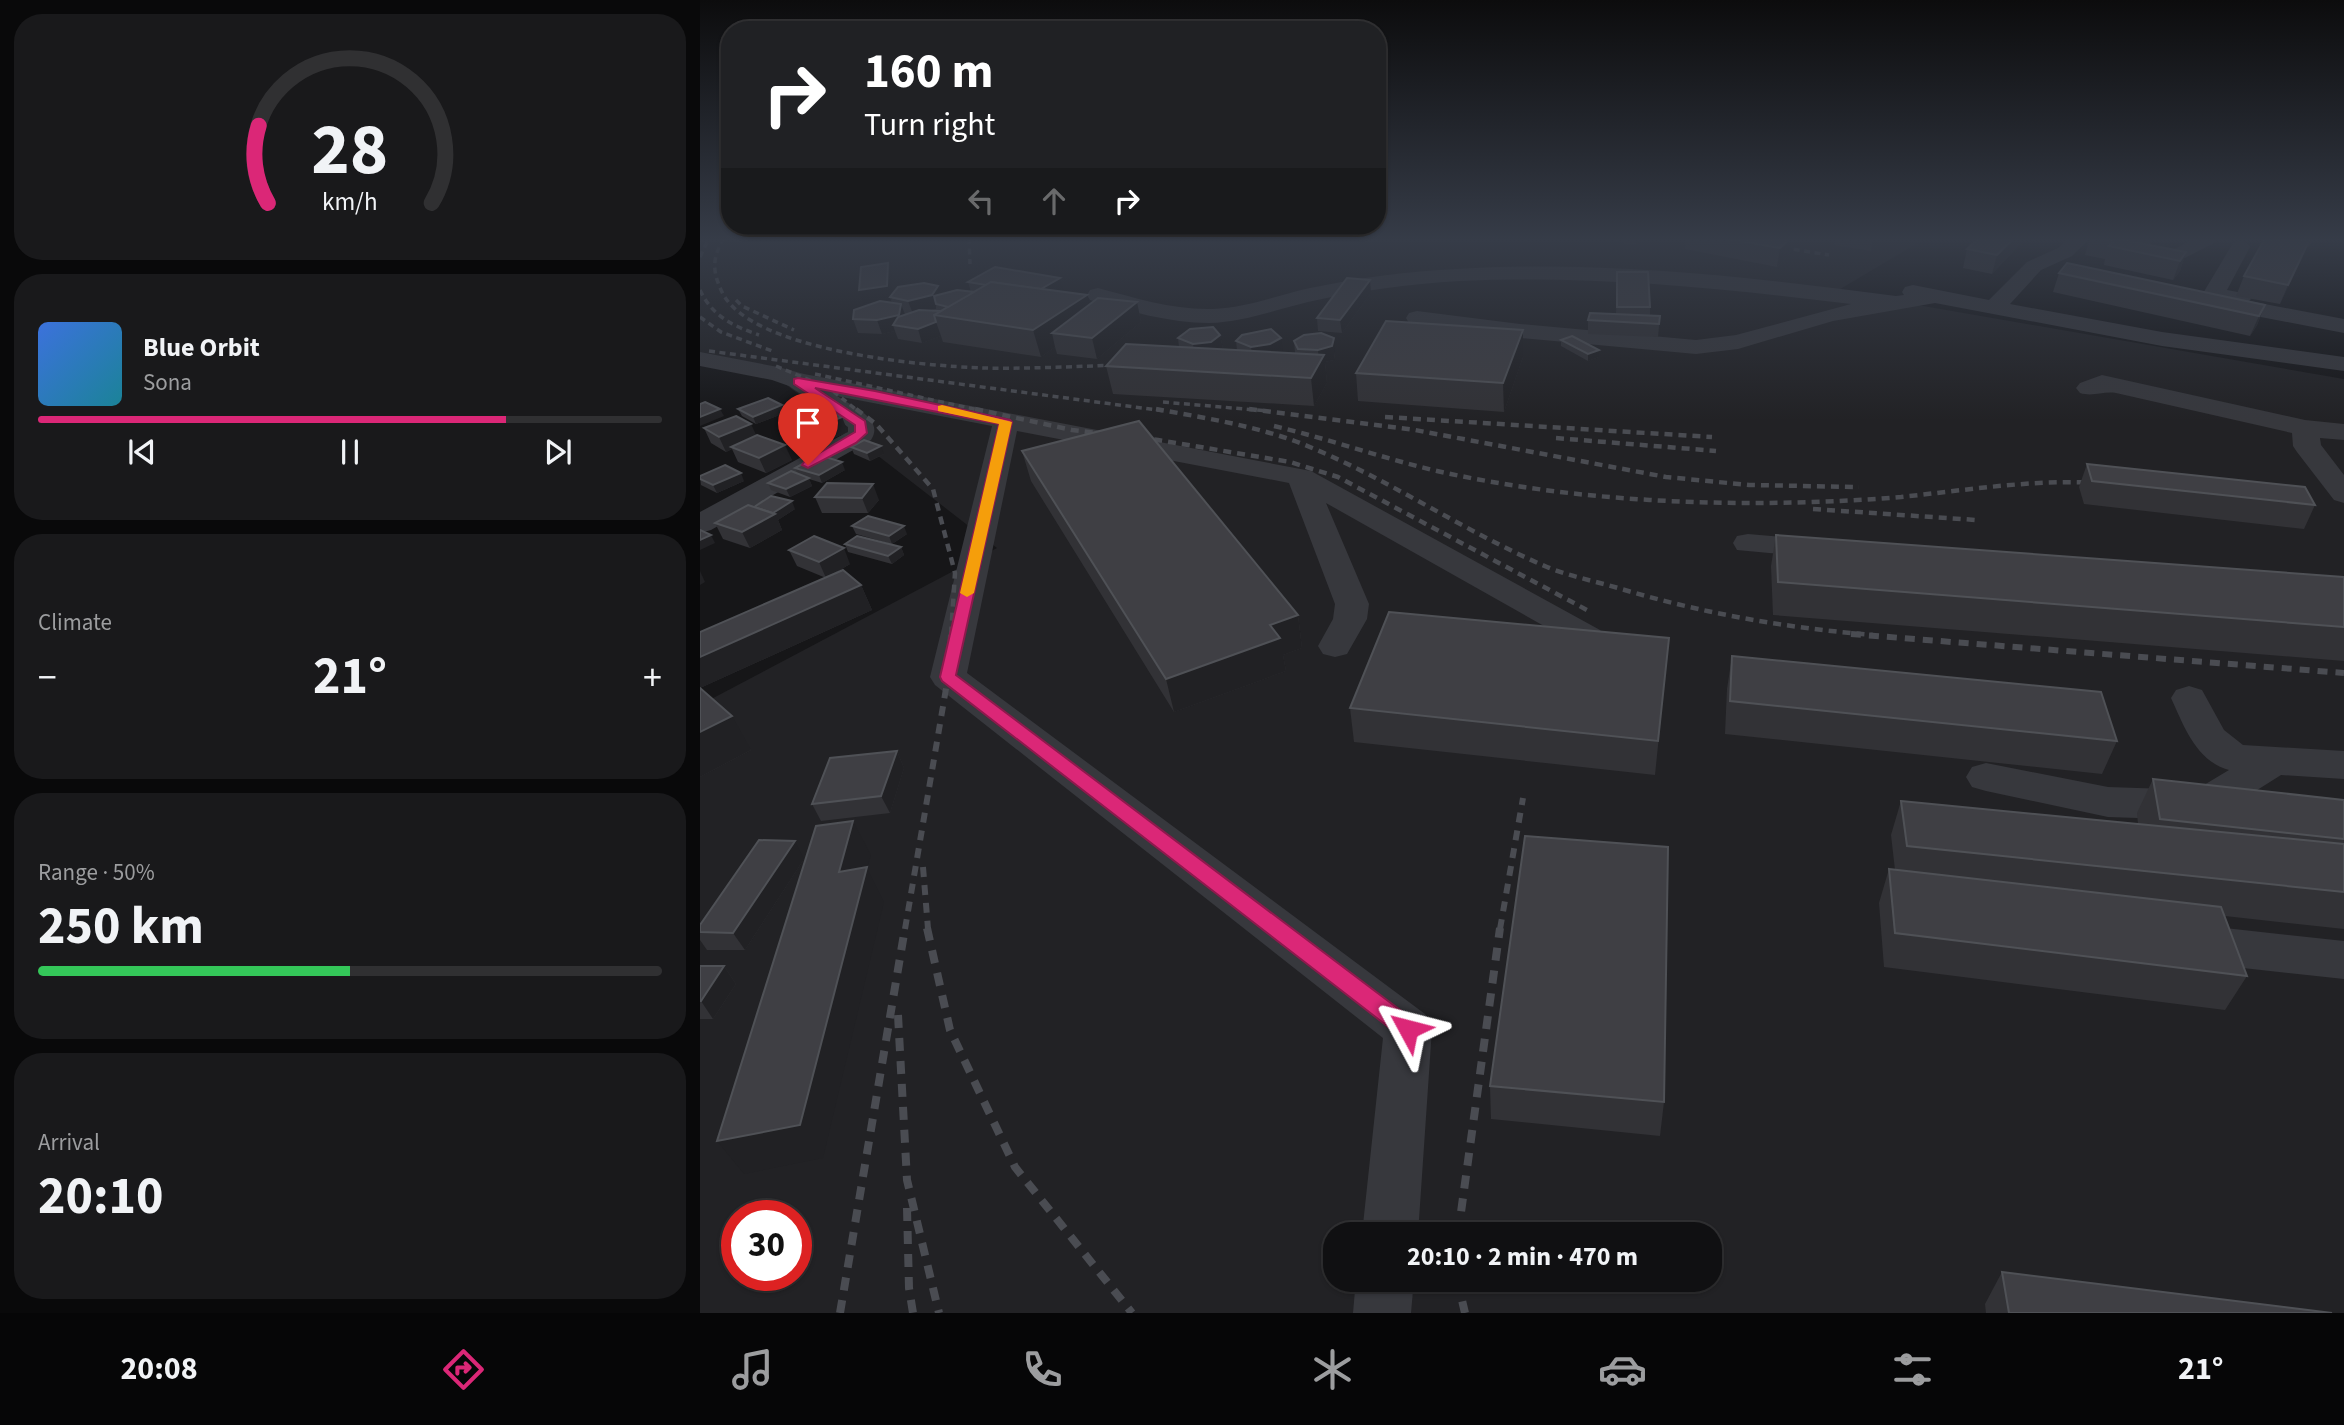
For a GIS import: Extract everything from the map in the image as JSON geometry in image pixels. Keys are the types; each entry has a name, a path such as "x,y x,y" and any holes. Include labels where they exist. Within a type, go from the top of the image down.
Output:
{"street":[{"path":"1112,299 1188,316 1213,316 1240,313 1297,299"},
{"path":"1418,318 1520,331 1696,347 1738,342 1892,299"},
{"path":"1955,299 2162,339 2344,364"},
{"path":"1995,306 2002,299"},
{"path":"2204,299 2344,326"},
{"path":"2238,299 2344,317"},
{"path":"700,359 778,374 798,382 861,424 861,433 852,441 700,524"},
{"path":"798,382 875,394 1006,422 1301,477 1588,637"},
{"path":"2089,388 2102,383 2116,385 2305,428 2344,432"},
{"path":"1006,422 948,677 1408,1029 1391,1222"},
{"path":"2305,428 2307,446 2319,466 2344,494"},
{"path":"2300,486 2313,486 2321,478 2319,466"},
{"path":"1301,477 1352,604 1350,619 1335,646"},
{"path":"1748,543 1845,551"},
{"path":"2189,698 2209,738 2233,758 2344,765"},
{"path":"1986,777 2108,803 2167,804 2213,799 2272,762"},
{"path":"2225,947 2344,960"},
{"path":"1382,1313 1384,1292"}],"shaded area":[{"path":"700,299 1885,299 2344,379 2344,1313 700,1313 700,705 997,548 775,376 700,361"}],"building":[{"path":"935,299 961,299 948,307 936,304"},
{"path":"961,299 1080,299 1033,330 934,315"},
{"path":"1096,299 1137,302 1092,338 1052,333"},
{"path":"1331,299 1356,299 1340,320 1317,318"},
{"path":"1617,299 1650,299 1650,307 1617,307"},
{"path":"2181,299 2238,299 2265,305 2259,316"},
{"path":"880,301 901,304 899,315 877,320 853,319 854,310"},
{"path":"919,310 941,311 934,315 936,322 918,329 893,325 898,317"},
{"path":"1590,313 1660,316 1659,324 1588,320"},
{"path":"1386,321 1523,330 1503,383 1356,373"},
{"path":"1213,327 1220,335 1211,342 1193,344 1178,338 1190,329"},
{"path":"1271,329 1281,338 1270,344 1251,347 1236,341 1242,335"},
{"path":"1321,333 1334,338 1332,346 1318,350 1298,349 1294,341 1304,335"},
{"path":"1572,336 1599,350 1588,354 1561,340"},
{"path":"1126,344 1324,355 1311,378 1106,366"},
{"path":"768,398 782,405 753,417 738,409"},
{"path":"705,402 720,409 700,417 700,404"},
{"path":"816,405 842,417 818,427 792,415"},
{"path":"736,416 751,424 719,437 704,428"},
{"path":"1139,421 1298,615 1270,625 1280,638 1166,679 1022,451"},
{"path":"757,435 785,445 759,458 731,447"},
{"path":"864,440 881,446 867,453 851,447"},
{"path":"819,455 842,462 819,475 795,468"},
{"path":"2087,464 2305,487 2315,505 2092,481"},
{"path":"725,465 741,473 713,485 700,479 700,476"},
{"path":"791,471 809,478 786,489 768,483"},
{"path":"827,483 873,484 862,498 815,497"},
{"path":"771,496 792,501 773,513 754,507"},
{"path":"748,505 775,514 742,532 715,523"},
{"path":"868,516 904,526 889,536 852,526"},
{"path":"700,530 711,535 700,540"},
{"path":"1776,535 2344,577 2344,627 1778,582"},
{"path":"814,536 844,548 819,562 789,550"},
{"path":"857,536 901,547 888,556 845,544"},
{"path":"843,570 861,585 700,657 700,632"},
{"path":"1389,612 1669,638 1658,741 1350,708"},
{"path":"1732,656 2101,692 2117,741 1730,701"},
{"path":"700,688 732,716 700,732"},
{"path":"897,751 881,796 812,804 830,758"},
{"path":"2153,779 2344,800 2344,839 2160,819"},
{"path":"1901,801 2344,844 2344,892 1907,846"},
{"path":"853,821 839,872 867,867 800,1125 717,1141 816,826"},
{"path":"1525,836 1668,847 1664,1102 1490,1086"},
{"path":"759,840 795,841 733,933 700,932 700,925"},
{"path":"1889,869 2221,907 2247,976 1895,933"},
{"path":"700,966 724,966 701,1001 700,1001"},
{"path":"2002,1272 2332,1313 2009,1313"}],"railway":[{"path":"705,299 724,319 759,335"},
{"path":"728,299 739,312 766,328 801,341 882,359 984,368 1127,365"},
{"path":"736,300 742,306 794,330"},
{"path":"700,317 721,332 775,352"},
{"path":"709,351 1165,411"},
{"path":"776,366 829,388 858,411"},
{"path":"815,374 983,411"},
{"path":"1163,402 1258,410"},
{"path":"856,409 876,424 933,489 955,573 951,635"},
{"path":"975,409 1072,430 1158,440 1290,462 1338,477 1587,610"},
{"path":"1156,409 1250,428 1305,445 1366,473 1516,553 1564,573 1712,612 1776,624 1873,635"},
{"path":"1249,409 1258,410"},
{"path":"1258,410 1268,411"},
{"path":"1258,410 1415,430 1666,477 1749,485 1859,487"},
{"path":"1385,417 1712,437"},
{"path":"1274,426 1416,466 1476,479 1554,491 1634,499 1713,503 1808,502 1901,497 2026,484 2101,483"},
{"path":"1556,438 1716,451"},
{"path":"1813,509 1976,520"},
{"path":"905,929 948,677 951,634"},
{"path":"1851,634 2344,673"},
{"path":"1500,929 1523,798"},
{"path":"923,867 928,929"},
{"path":"840,1313 905,928"},
{"path":"927,928 950,1030 1015,1167 1132,1313"},
{"path":"1460,1222 1500,928"},
{"path":"898,1015 907,1180 939,1313"},
{"path":"907,1208 909,1288 913,1313"},
{"path":"1460,1292 1465,1313"}],"slow traffic":[{"path":"942,409 1006,422 967,593"}],"route":[{"path":"808,465 852,441 861,433 861,424 798,382 875,394 1006,422 948,677 1408,1029"}]}
